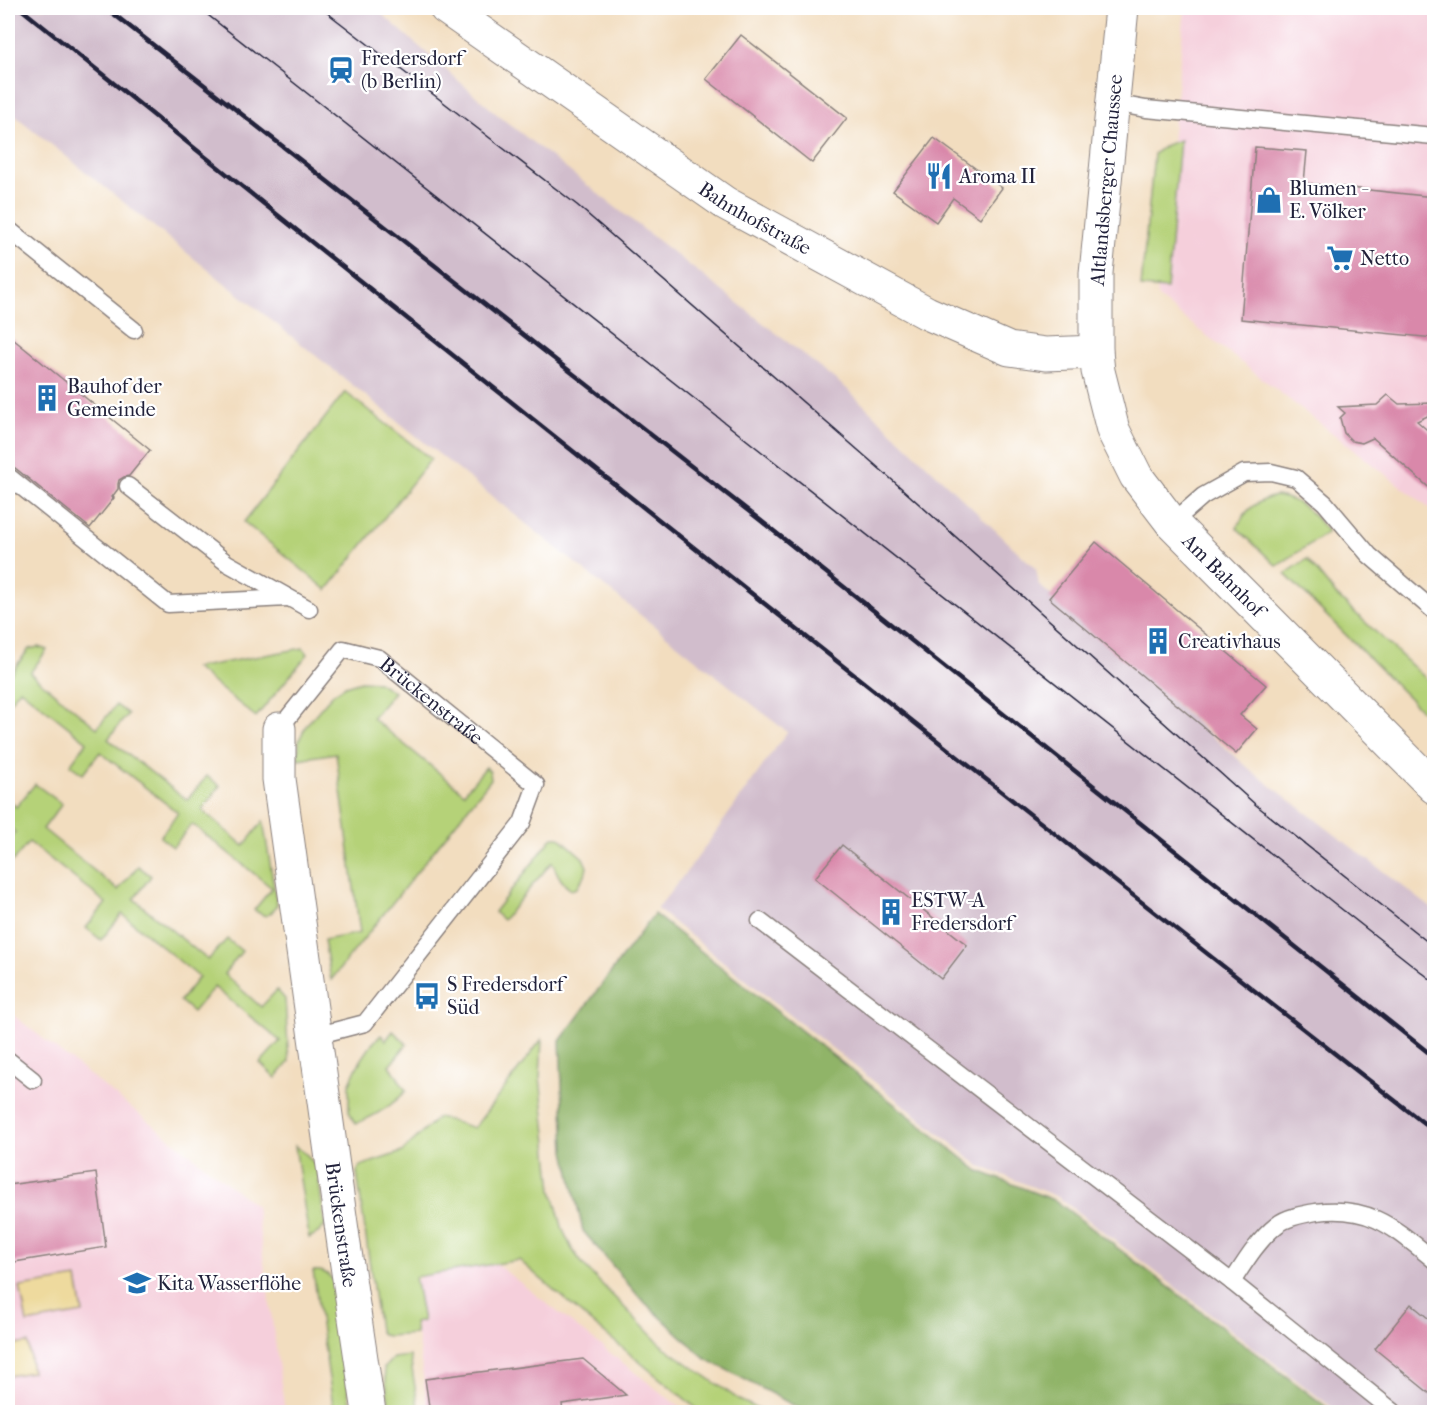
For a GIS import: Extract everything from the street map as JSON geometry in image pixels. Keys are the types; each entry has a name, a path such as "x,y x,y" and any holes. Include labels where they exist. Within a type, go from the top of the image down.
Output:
{"street":[{"name":"Bahnhofstraße","path":"446,8 725,203 917,307 1010,349 1046,354 1096,352"},
{"name":"Altlandsberger Chaussee","path":"1096,352 1096,273 1122,8"},
{"name":"Am Bahnhof","path":"1096,352 1098,371 1113,430 1136,476 1172,523 1434,787"},
{"name":"Brückenstraße","path":"279,729 279,779 369,1413"}],"lane":[{"path":"1113,103 1146,109 1434,136"},
{"path":"8,230 134,330"},
{"path":"1172,523 1203,496 1244,473 1271,472 1296,478 1325,503 1369,555 1434,611"},
{"path":"8,476 168,604 288,598"},
{"path":"129,486 226,563 309,609"},
{"name":"Brückenstraße","path":"279,729 342,649 379,658 536,785 522,823 365,1023 315,1036"},
{"path":"759,921 1232,1282 1394,1413"},
{"path":"8,1060 33,1080"},
{"path":"1232,1282 1260,1241 1279,1224 1302,1214 1326,1211 1370,1216 1392,1226 1434,1260"}],"shaded area":[{"path":"8,8 375,8 499,116 846,388 1036,569 1039,585 1253,772 1434,910 1434,1412 1338,1412 1058,1197 980,1166 657,909 695,861 787,732 8,110"},
{"path":"1185,8 1434,8 1434,512 1157,297"},
{"name":"Kita Wasserflöhe","path":"8,1011 256,1206 285,1412 8,1412"},
{"path":"455,1232 686,1412 428,1412 411,1289"}],"green space":[{"path":"1180,140 1167,289 1141,287 1154,154 1166,145"},
{"path":"345,392 431,459 327,590 244,522"},
{"path":"1275,496 1292,500 1306,508 1328,532 1277,566 1237,528 1252,507"},
{"path":"1307,559 1336,595 1434,686 1434,723 1285,574"},
{"path":"38,647 47,650 30,673 97,728 116,705 128,714 108,739 187,800 207,776 220,786 202,810 244,846 263,821 277,905 272,912 266,916 254,910 272,888 192,824 173,847 160,837 178,813 100,752 83,774 70,765 87,742 20,689 8,704 8,677 29,649"},
{"path":"303,648 308,654 256,717 195,668"},
{"path":"361,681 378,682 394,692 372,718 464,793 486,767 491,779 331,980 324,940 360,933 336,753 298,759 299,740 307,724 332,695 345,686"},
{"path":"35,784 62,804 43,829 118,890 138,866 151,876 134,899 208,960 227,939 242,951 224,974 261,1007 277,990 285,999 289,1062 276,1078 260,1063 280,1041 214,987 193,1012 180,1001 199,977 122,914 101,940 86,928 106,903 29,842 8,867 8,841 15,832 8,826 8,800 16,807"},
{"path":"553,837 559,837 583,858 587,867 585,875 577,888 571,890 562,881 552,862 503,920 494,912"},
{"path":"654,914 979,1171 1056,1201 1333,1412 806,1412 706,1359 640,1298 583,1231 565,1151 560,1041"},
{"path":"393,1031 407,1044 390,1065 406,1091 395,1102 355,1124 349,1111 349,1085 358,1065 372,1044 381,1035 386,1040"},
{"path":"542,1039 540,1077 552,1190 563,1230 572,1249 585,1267 660,1344 741,1401 766,1412 701,1412 519,1260 415,1277 423,1321 414,1323 416,1334 382,1335 379,1330 357,1173 360,1166 402,1152 438,1117 474,1128"},
{"path":"295,1146 317,1167 325,1226 309,1238"},
{"path":"313,1271 326,1273 335,1283 351,1412 334,1412"},
{"path":"410,1356 419,1412 390,1412 384,1368 393,1358"}],"sand":[{"path":"77,1278 83,1313 27,1323 20,1287"},
{"path":"28,1343 32,1372 8,1376 8,1346"}],"building":[{"path":"741,35 847,118 812,163 706,79"},
{"name":"Aroma II","path":"934,138 1002,188 980,218 953,198 936,222 893,191"},
{"name":"Netto","path":"1255,147 1307,151 1304,183 1434,197 1434,338 1241,319"},
{"name":"Bauhof der Gemeinde","path":"8,335 150,450 129,476 119,480 118,489 112,497 114,498 90,528 15,468 8,466"},
{"path":"1388,395 1399,404 1434,403 1434,413 1417,421 1434,436 1434,492 1373,438 1362,443 1352,441 1344,433 1340,418 1345,413 1338,407 1377,405"},
{"name":"Creativhaus","path":"1096,542 1266,685 1240,715 1257,729 1236,754 1049,598"},
{"name":"ESTW-A Fredersdorf","path":"842,845 967,945 941,979 815,878"},
{"path":"96,1173 106,1247 8,1263 8,1185"},
{"path":"1411,1304 1434,1323 1434,1397 1375,1349"},
{"path":"583,1359 626,1395 562,1404 563,1413 430,1413 425,1379"}],"tram line":[{"path":"199,8 1434,982"},
{"path":"321,8 577,205 881,470 1256,805 1434,947"}],"railway":[{"path":"20,8 725,572 1434,1131"},
{"path":"106,8 760,520 1434,1057"}],"place":[{"name":"Fredersdorf (b Berlin)","path":"341,70"},
{"name":"Aroma II","path":"939,176"},
{"name":"Blumen - E. Völker","path":"1269,200"},
{"name":"Netto","path":"1340,258"},
{"name":"Bauhof der Gemeinde","path":"47,398"},
{"name":"Creativhaus","path":"1158,641"},
{"name":"ESTW-A Fredersdorf","path":"891,912"},
{"name":"S Fredersdorf Süd","path":"427,996"},
{"name":"Kita Wasserflöhe","path":"137,1283"}]}
